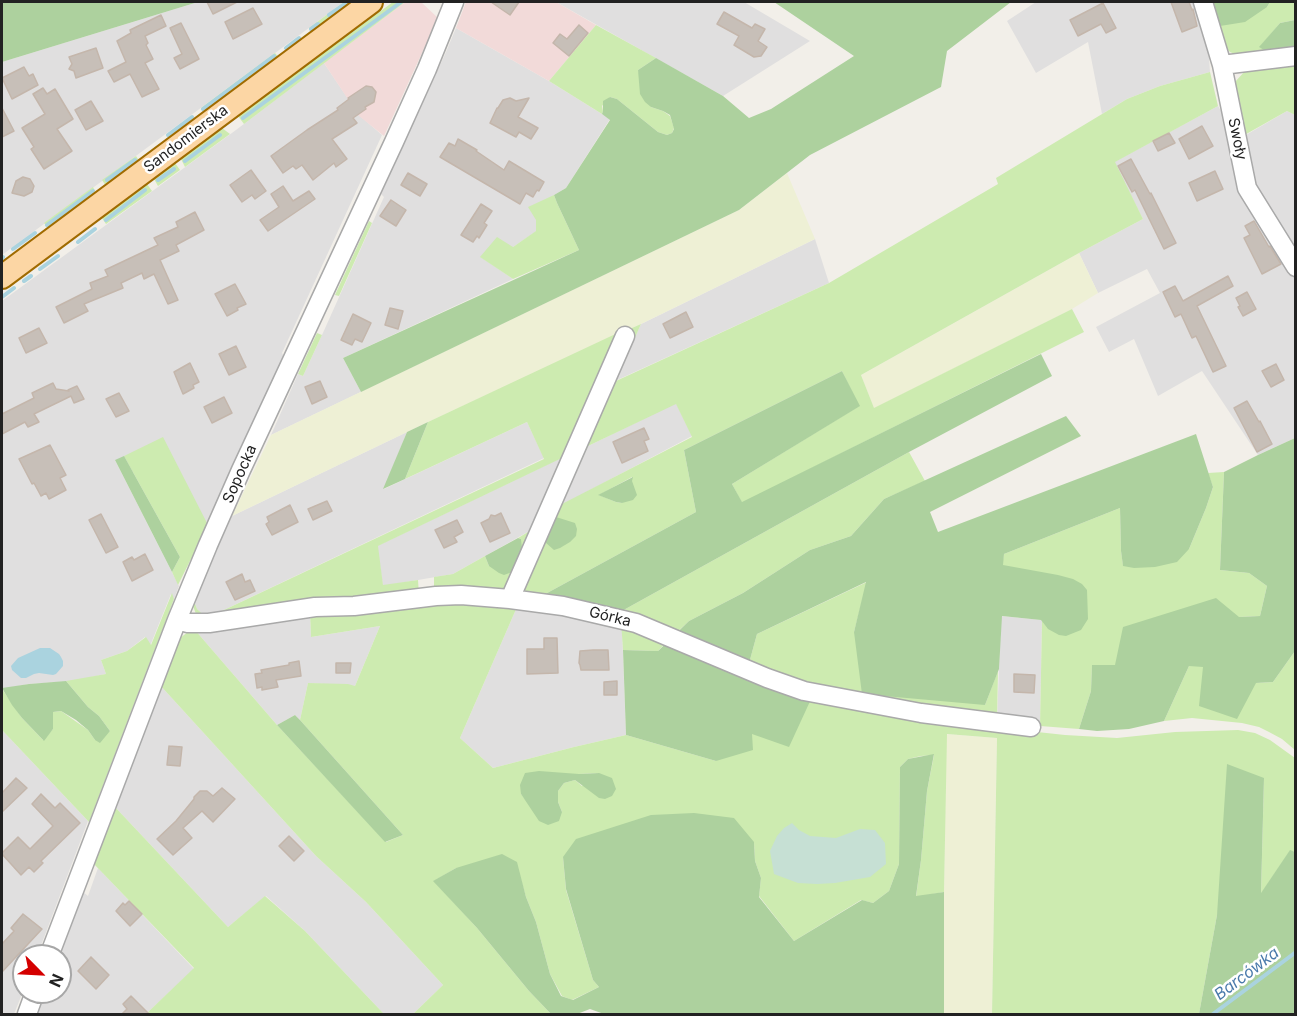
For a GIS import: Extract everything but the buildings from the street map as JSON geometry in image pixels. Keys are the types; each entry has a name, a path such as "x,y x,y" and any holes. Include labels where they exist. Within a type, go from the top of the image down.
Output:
{"main road":[{"name":"Sandomierska","path":"2,277 371,2"}],"street":[{"name":"Sopocka","path":"54,944 208,544 427,69 454,2"},
{"name":"Swoły","path":"1203,2 1222,65 1247,188 1296,267"},
{"path":"1222,65 1296,56"},
{"path":"510,599 625,336"},
{"name":"Górka","path":"177,621 209,623 315,607 354,606 436,596 461,595 510,599 563,606 636,623 767,678 804,691 921,713 1031,728"}],"shaded area":[{"path":"198,2 344,2 2,255 2,62"},
{"path":"405,2 421,2 437,17 384,136 359,116 324,63"},
{"path":"466,2 556,2 596,25 549,81 456,28"},
{"path":"556,2 744,2 810,41 723,96"},
{"path":"1036,2 1205,2 1210,72 1160,86 1127,99 1102,114 1088,42 1036,73 1007,21"},
{"path":"456,28 610,119 566,188 554,195 536,220 537,231 513,247 481,257 513,279 343,358 361,392 271,435 298,374 303,376 322,335 384,197 381,194"},
{"path":"324,63 359,115 382,135 282,353 284,357 208,523 115,460 179,586 174,599 171,594 150,646 145,637 127,651 101,660 106,674 73,681 29,684 2,689 2,301"},
{"path":"1218,106 1239,139 1287,111 1295,115 1295,438 1258,455 1202,371 1158,396 1134,339 1109,352 1096,327 1160,293 1147,269 1098,293 1079,253 1143,219 1114,162"},
{"path":"815,239 829,283 615,381 641,324"},
{"path":"676,403 692,436 562,505 588,446"},
{"path":"527,422 544,458 207,618 197,609 194,601 232,516 407,432 384,489"},
{"path":"565,456 533,529 453,574 383,586 377,546"},
{"path":"517,607 622,627 626,735 493,768 460,738"},
{"path":"310,612 311,637 380,626 355,686 308,683 300,720 295,715 277,725 195,630"},
{"path":"1001,616 1042,620 1040,726 997,721"},
{"path":"159,684 316,856 366,902 443,985 413,1014 384,1014 305,931 266,896 228,927 115,807"},
{"path":"2,730 88,821 42,944 12,944 12,1004 18,1004 14,1014 2,1014"},
{"path":"98,868 194,969 146,1014 35,1014 39,1004 72,1004 72,944 62,944 82,891 88,896"}],"green space":[{"path":"2,2 198,2 2,62"},
{"path":"344,2 354,2 312,32 309,28"},
{"path":"393,2 405,2 244,124 238,116"},
{"path":"774,2 1011,2 947,51 941,87 810,155 739,210 361,392 343,358 579,250 554,195 566,188 610,120 602,114 603,101 610,97 617,99 658,132 667,135 674,129 670,115 651,107 640,94 638,70 656,58 723,96 749,118 771,109 854,56"},
{"path":"1210,2 1270,2 1267,7 1245,22 1220,26"},
{"path":"1270,2 1295,2 1295,20 1280,23 1260,47 1272,55 1242,57 1230,52 1223,45 1211,7 1267,7"},
{"path":"1295,20 1295,51 1272,55 1259,47 1280,23"},
{"path":"596,25 656,58 638,70 651,107 670,116 674,128 672,133 667,135 658,132 617,99 610,97 602,106 602,114 549,81"},
{"path":"275,53 279,58 205,113 201,108"},
{"path":"1295,62 1295,115 1287,111 1241,137 1231,89 1235,82 1245,71"},
{"path":"1210,72 1218,106 1115,162 1143,219 861,375 874,408 1072,309 1084,332 742,503 732,484 859,406 842,371 684,450 696,512 538,598 518,595 632,328 641,324 616,381 829,283 998,184 996,178 1127,99 1160,86","holes":["676,404 692,437 562,504 588,446","632,477 622,503 599,495"]},
{"path":"222,128 230,134 185,167 181,159"},
{"path":"136,156 140,162 106,186 102,180"},
{"path":"175,163 180,170 158,186 154,179"},
{"path":"787,173 815,239 641,324 428,422 232,516 271,435 739,210"},
{"path":"147,184 152,191 106,224 102,218"},
{"path":"93,187 96,193 49,229 44,223"},
{"path":"554,195 579,250 513,279 480,257 497,237 513,247 536,231 536,220 528,207"},
{"path":"369,221 372,223 339,296 335,295"},
{"path":"1079,253 1098,293 1072,309 874,409 861,375"},
{"path":"624,330 542,517 539,516 564,457 378,546 383,585 418,580 419,595 316,604 208,620 195,616 194,601 197,609 207,618 544,459 527,422 405,479 428,422"},
{"path":"317,333 322,335 303,376 298,374"},
{"path":"1041,354 1052,376 909,452 620,612 538,598 696,512 684,450 842,371 860,406 732,484 742,502"},
{"path":"1066,416 1081,436 930,512 938,532 1196,434 1213,487 1189,549 1177,562 1155,567 1123,566 1120,508 1004,554 1003,565 1058,575 1082,584 1087,590 1088,619 1081,630 1066,636 1048,629 1041,620 1002,616 999,669 985,705 862,694 854,632 866,582 757,634 748,667 812,697 789,747 752,734 753,750 716,761 626,735 623,650 658,651 689,621 743,593 810,550 851,536 884,499"},
{"path":"428,422 405,479 383,489 407,432"},
{"path":"163,437 207,523 225,487 194,559 191,559 178,585 172,572 180,557 124,456"},
{"path":"1295,438 1295,651 1273,682 1256,683 1237,719 1199,706 1203,667 1189,666 1164,721 1129,729 1097,731 1079,729 1091,691 1092,665 1115,665 1123,627 1216,598 1239,617 1260,616 1267,586 1249,573 1220,570 1224,472"},
{"path":"909,452 925,481 884,499 851,536 810,550 743,593 689,621 675,634 620,612"},
{"path":"124,456 180,557 172,572 115,460"},
{"path":"1224,472 1220,570 1249,573 1267,586 1260,616 1239,617 1115,665 1092,666 1091,691 1079,729 1040,726 1042,621 1002,565 1004,554 1120,508 1123,565 1189,549 1213,487 1208,473"},
{"path":"633,477 632,481 637,495 633,500 622,503 598,495"},
{"path":"556,517 575,523 577,529 576,536 570,542 554,550 545,542"},
{"path":"533,529 507,593 434,594 434,577 453,574 485,556 489,566 521,539 518,538"},
{"path":"518,538 521,539 522,548 512,572 504,575 489,566 485,556"},
{"path":"867,582 854,632 985,705 998,671 997,721 825,691 748,667 757,634"},
{"path":"172,593 174,599 89,822 2,730 2,689 22,718 43,740 53,729 53,712 61,711 88,730 95,740 110,731 66,681 106,674 101,660 127,651 146,637 151,645"},
{"path":"444,599 518,604 603,623 517,607 460,738 493,768 626,735 716,761 752,734 812,697 963,724 1065,735 1117,738 1175,732 1238,730 1255,733 1270,740 1295,758 1295,852 1290,851 1261,894 1264,778 1217,915 1199,1014 992,1014 997,738 947,734 944,892 916,897 927,791 934,755 921,756 908,759 900,767 899,864 889,891 873,903 861,900 794,941 759,896 761,878 755,861 754,842 563,857 566,890 593,980 599,987 572,1000 562,996 550,974 536,922 521,880 456,868 434,881 551,1014 413,1014 443,985 366,902 316,856 159,684 180,638 195,630 277,725 386,842 403,835 300,720 308,683 355,686 380,626 311,637 310,612","holes":["599,773 582,786 575,780 564,783 558,791 558,802 562,812 526,800 521,794 579,774"]},
{"path":"621,621 669,639 658,651 623,650"},
{"path":"1295,651 1295,750 1269,732 1242,723 1192,718 1164,721 1189,666 1203,666 1256,683 1273,682"},
{"path":"66,681 110,731 100,743 76,720 61,711 53,712 53,729 44,741 22,718 2,688"},
{"path":"295,715 403,835 385,842 277,725"},
{"path":"946,734 997,738 992,1014 944,1014"},
{"path":"934,754 927,791 916,896 944,892 944,1014 604,1014 590,1009 577,1014 551,1014 433,881 456,868 502,854 517,862 550,974 561,996 573,1000 599,987 593,980 566,889 563,857 576,839 651,815 694,813 734,818 754,842 755,861 761,878 759,897 794,941 862,900 873,903 889,891 899,864 900,767 908,759"},
{"path":"1227,764 1264,778 1261,893 1290,850 1295,852 1295,1014 1199,1014 1217,915"},
{"path":"539,771 599,773 612,778 616,789 612,796 605,799 599,798 575,780 564,783 558,791 558,802 562,812 559,821 548,825 539,821 521,794 520,785 525,773"},
{"path":"115,807 228,927 265,896 305,931 384,1014 146,1014 194,968 93,863"},
{"path":"792,823 810,836 836,838 860,829 875,830 885,843 886,864 870,877 835,883 798,883 774,874 770,851 777,836"}],"water":[{"path":"40,648 50,648 61,657 63,666 56,674 39,673 21,678 12,670 11,666 18,658"}],"waterway":[{"path":"329,15 348,2"},
{"path":"243,118 401,2"},
{"path":"311,29 318,24"},
{"path":"286,48 299,38"},
{"path":"203,109 274,56"},
{"path":"168,135 192,117"},
{"path":"185,161 220,135"},
{"path":"107,180 135,160"},
{"path":"158,180 174,169"},
{"path":"106,220 145,190"},
{"path":"47,225 93,191"},
{"path":"78,242 95,229"},
{"path":"13,249 35,233"},
{"path":"40,269 58,256"},
{"path":"24,281 31,276"},
{"path":"2,297 14,288"},
{"name":"Barcówka","path":"1213,1014 1296,952"}]}
